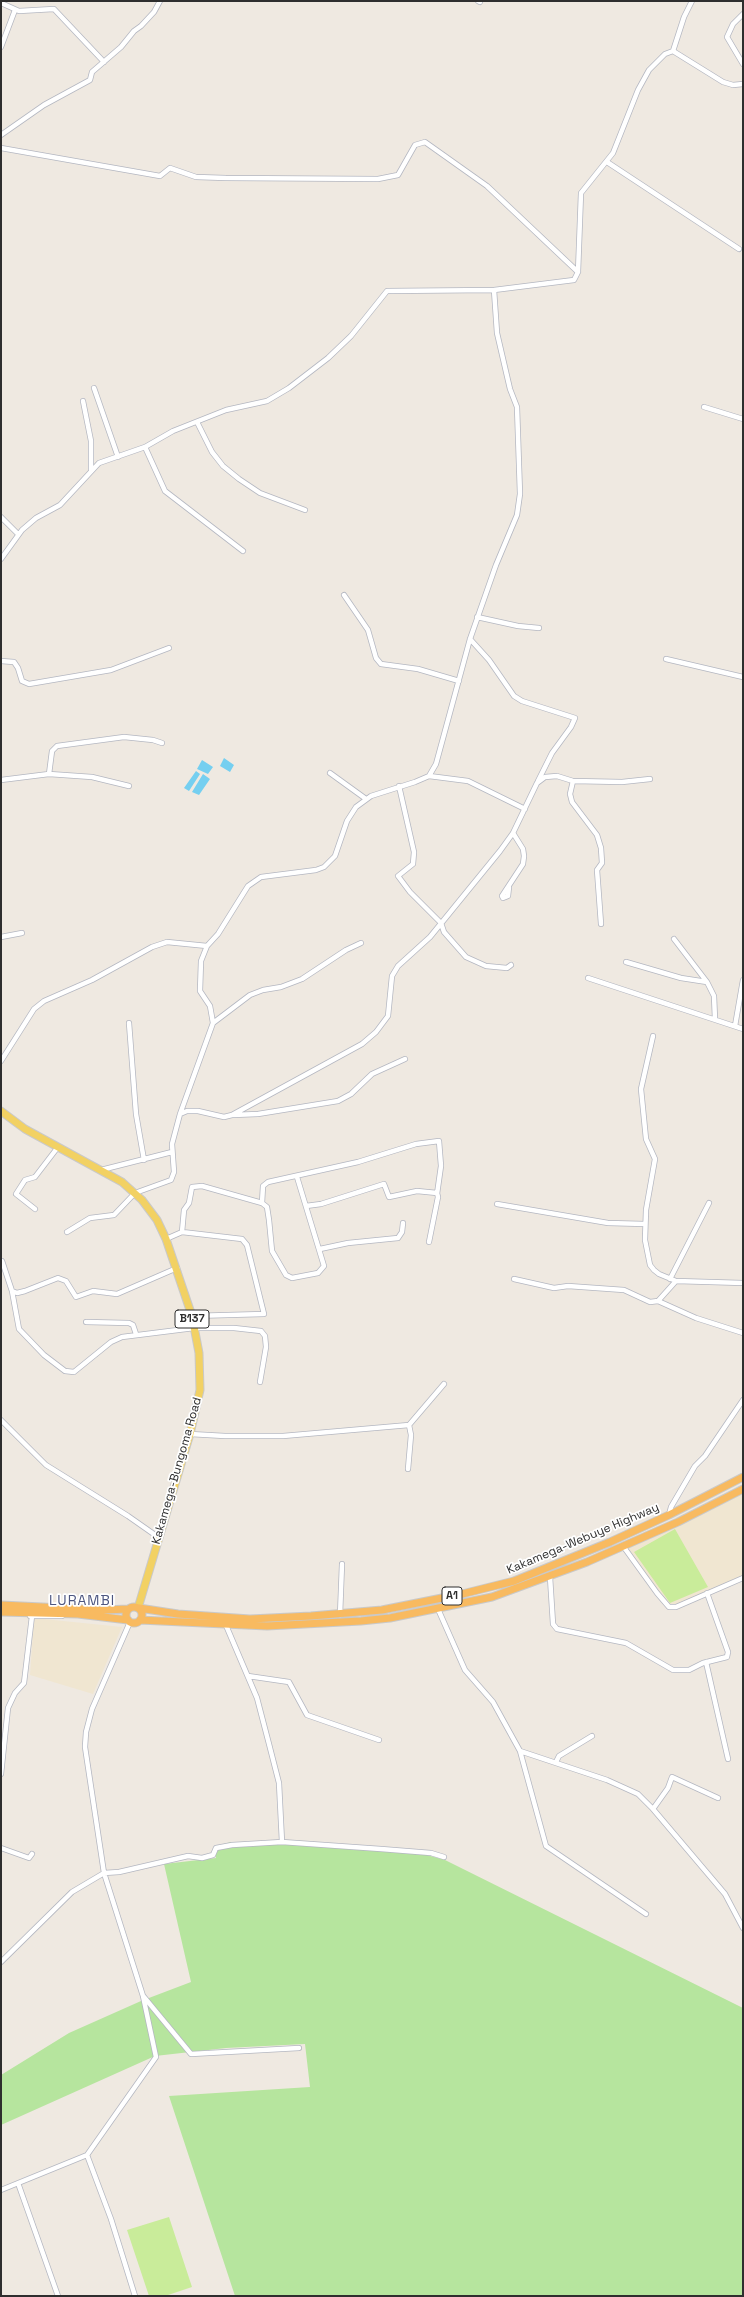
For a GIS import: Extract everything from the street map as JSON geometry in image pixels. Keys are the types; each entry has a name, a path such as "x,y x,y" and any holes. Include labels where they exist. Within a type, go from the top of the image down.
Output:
{"highway":[{"name":"Kakamega-Webuye Highway","path":"138,1608 178,1614 250,1619 340,1615 426,1602 508,1582 603,1544 669,1514 743,1477"},
{"name":"Kakamega-Webuye Highway","path":"140,1620 267,1626 361,1621 492,1597 550,1577 623,1546 678,1522 743,1489"},
{"name":"A1","path":"1,1605 104,1610 128,1609 133,1607 138,1608"},
{"path":"138,1608 142,1613 140,1620"},
{"path":"128,1609 126,1613 129,1621"},
{"name":"A1","path":"1,1613 78,1614 134,1623 140,1620"}],"main road":[{"name":"Kakamega-Bungoma Road","path":"1,1111 25,1129 122,1182 135,1193 150,1210 166,1239 192,1316 198,1341 201,1373 200,1390 190,1434 138,1608"}],"street":[{"path":"1,135 44,105 90,80 92,72 121,47 134,31 145,22 160,1"},
{"path":"673,51 684,16 692,1"},
{"path":"1,4 15,10 54,8 104,62"},
{"path":"1,47 15,10"},
{"path":"743,14 733,24 727,37 743,64"},
{"path":"673,51 723,82 732,85 743,84"},
{"path":"1,559 18,534 36,518 60,505 99,463 145,447 161,437 226,410 267,401 289,388 328,358 351,336 387,291 494,290 574,280 578,272 581,193 613,153 643,78 665,54 673,51"},
{"path":"1,148 160,176 170,168 196,177 372,179 398,175 415,145 425,142 487,186 578,272"},
{"path":"607,162 739,249"},
{"path":"430,776 436,764 477,617 517,515 520,494 517,407 510,389 497,333 494,290"},
{"path":"94,388 118,457"},
{"path":"83,401 91,441 91,470"},
{"path":"704,407 743,419"},
{"path":"197,422 212,452 223,466 260,493 305,510"},
{"path":"145,447 166,491 243,551"},
{"path":"1,517 18,534"},
{"path":"344,595 368,630 376,658 381,664 418,669 459,681"},
{"path":"477,617 518,626 539,628"},
{"path":"232,1115 278,1091 366,1040 388,1016 391,1006 392,976 398,966 430,937 513,833 552,753 571,727 575,718 522,701 514,696 489,660 470,639"},
{"path":"1,660 14,662 18,668 22,681 29,684 120,667 169,648"},
{"path":"666,659 743,677"},
{"path":"49,774 52,751 57,746 124,737 153,740 162,743"},
{"path":"330,773 366,799"},
{"path":"1,780 49,774 92,777 129,786"},
{"path":"67,1232 90,1218 114,1215 135,1193 171,1180 174,1172 172,1144 180,1114 213,1023 210,1006 200,991 200,961 207,946 218,934 248,886 254,880 274,874 316,870 331,862 335,856 347,821 356,807 366,799 430,776 468,781 526,809"},
{"path":"537,783 545,777 557,776 573,781 622,782 650,779"},
{"path":"573,781 570,794 572,802 597,835 602,848 602,863 597,870 601,924"},
{"path":"399,786 414,852 413,864 398,876 410,892 441,923 444,932 466,957 486,966 506,968 511,965"},
{"path":"509,887 522,864 524,856 523,849 513,833"},
{"path":"1,937 22,933"},
{"path":"674,939 707,982 714,996 715,1019"},
{"path":"1,1061 34,1009 44,1001 92,980 152,947 167,942 207,946"},
{"path":"213,1023 250,995 302,979 346,950 361,943"},
{"path":"626,962 681,978 707,982"},
{"path":"588,978 743,1029"},
{"path":"735,1026 743,980"},
{"path":"129,1024 136,1114 144,1160"},
{"path":"653,1036 641,1089 646,1139 656,1159 645,1224 645,1240 650,1265 659,1274 676,1281 743,1283"},
{"path":"180,1114 187,1111 198,1111 224,1117 232,1115 258,1114 338,1101 351,1094 372,1074 405,1059"},
{"path":"262,1203 265,1183 298,1177 358,1162 416,1144 439,1141 441,1166 438,1194 429,1242"},
{"path":"35,1208 16,1194 25,1180 35,1177 58,1147"},
{"path":"101,1170 172,1152"},
{"path":"182,1232 184,1210 189,1203 192,1187 202,1186 262,1203 267,1207 272,1251 288,1276 292,1278 321,1271 324,1266 320,1249 298,1177"},
{"path":"306,1206 321,1204 384,1184 389,1197 417,1192 438,1194"},
{"path":"670,1279 709,1203"},
{"path":"497,1204 608,1222 645,1224"},
{"path":"320,1249 348,1243 398,1238 402,1232 403,1223"},
{"path":"166,1239 182,1232 245,1241 265,1312 263,1316 235,1314 192,1316"},
{"path":"2,1261 12,1291 19,1330 44,1355 71,1373 111,1342 136,1334 194,1328 261,1330 265,1336 266,1347 260,1382"},
{"path":"12,1291 17,1293 25,1291 58,1278 66,1281 76,1297 93,1291 117,1294 177,1268"},
{"path":"514,1279 554,1288 568,1286 624,1290 650,1302 658,1301 696,1318 743,1334"},
{"path":"658,1301 676,1281"},
{"path":"86,1322 129,1323 133,1325 136,1334"},
{"path":"190,1434 225,1436 283,1436 409,1425 444,1384"},
{"path":"669,1514 670,1507 695,1466 704,1456 743,1400"},
{"path":"1,1420 46,1465 128,1516 158,1537"},
{"path":"408,1469 411,1435 409,1425"},
{"path":"623,1546 666,1604 676,1607 743,1578"},
{"path":"340,1615 342,1564"},
{"path":"550,1577 553,1624 557,1629 626,1643 648,1654 669,1669 689,1670 706,1662 727,1657 728,1652 707,1593"},
{"path":"1,1602 31,1606"},
{"path":"438,1608 465,1670 494,1702 520,1751 546,1846 646,1914"},
{"path":"1,1613 52,1618 78,1614"},
{"path":"1,1774 8,1708 15,1693 24,1682 27,1671 32,1616"},
{"path":"1,2190 87,2155 156,2057 142,1996 104,1873 87,1768 86,1732 102,1683 129,1621"},
{"path":"225,1623 257,1698 279,1784 282,1842"},
{"path":"706,1662 728,1759"},
{"path":"248,1676 289,1682 307,1715 379,1740"},
{"path":"556,1762 559,1756 592,1736"},
{"path":"520,1751 556,1762 629,1789 638,1794 653,1808 725,1894 743,1928"},
{"path":"653,1808 668,1788 672,1776 718,1798"},
{"path":"1,1962 72,1892 104,1873 119,1872 188,1856 202,1858 213,1855 216,1848 232,1845 282,1842 394,1850 444,1857"},
{"path":"1,1848 29,1858 32,1854"},
{"path":"142,1996 190,2054 299,2048"},
{"path":"87,2155 109,2213 135,2296"},
{"path":"18,2183 58,2296"}],"shaded area":[{"path":"743,1489 743,1578 673,1607 669,1606 624,1546"},
{"path":"34,1618 122,1627 93,1694 30,1675"}],"green space":[{"path":"675,1529 708,1587 670,1603 634,1552"},
{"path":"231,1842 282,1842 423,1854 445,1860 743,2008 743,2296 235,2296 169,2096 310,2087 305,2044 226,2048 155,2056 1,2125 1,2075 69,2033 141,2001 191,1982 164,1864 216,1858 213,1847"},
{"path":"169,2217 192,2287 165,2296 149,2296 127,2230"}],"water":[{"path":"224,758 234,765 230,772 220,766"},
{"path":"202,760 213,767 208,774 197,769"},
{"path":"196,771 200,774 189,791 184,788"},
{"path":"203,774 210,779 199,795 192,792"}],"district":[{"name":"LURAMBI","path":"82,1601"}]}
